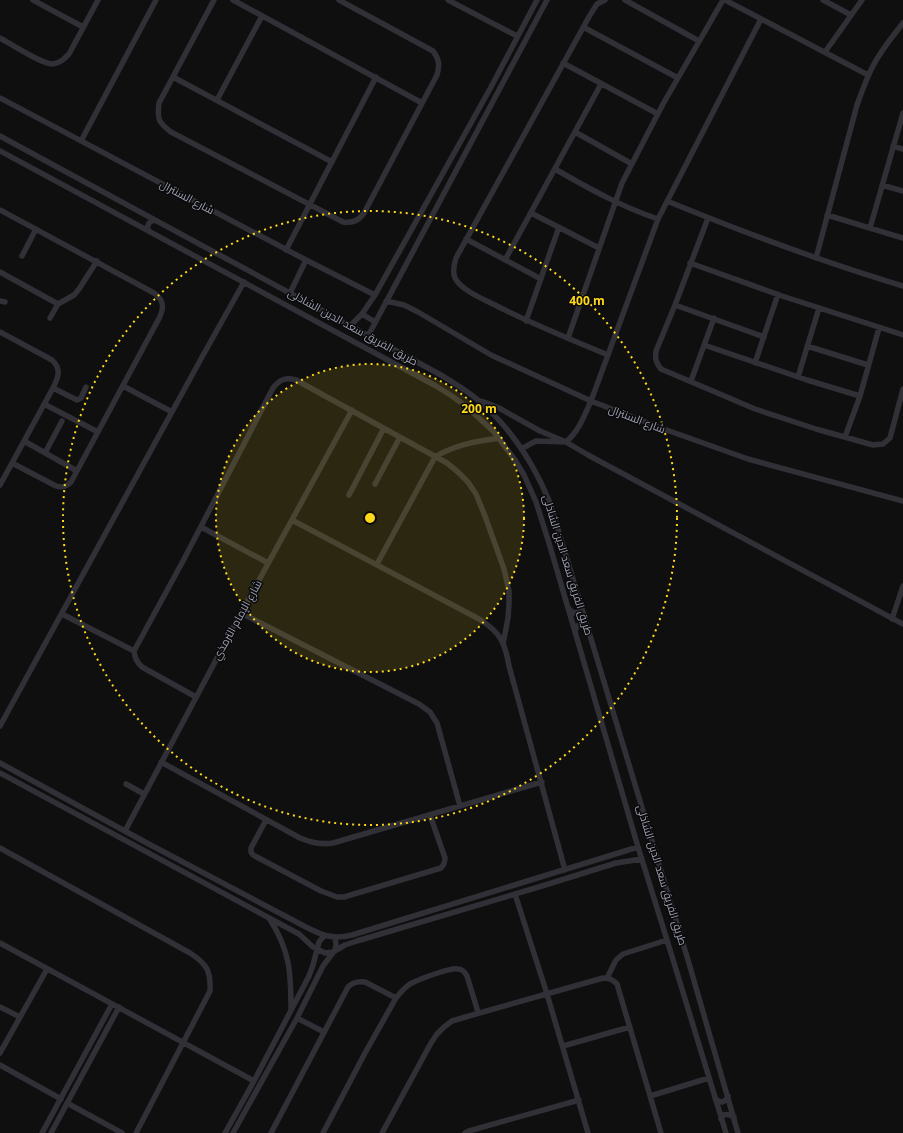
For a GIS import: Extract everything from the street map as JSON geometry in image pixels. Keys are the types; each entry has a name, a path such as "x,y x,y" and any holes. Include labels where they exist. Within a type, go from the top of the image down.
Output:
{"street":[{"path":"33,0 41,2 83,27"},
{"path":"0,38 43,62 52,64 62,61 69,54 98,0"},
{"path":"81,140 156,0"},
{"path":"214,0 159,103 157,114 162,125 171,132 343,222 352,223 359,219 364,213 437,75 439,66 438,58 433,51 339,0"},
{"path":"233,0 422,103"},
{"path":"448,0 517,36"},
{"path":"350,326 362,314 375,295 487,94 537,0"},
{"path":"368,336 547,0"},
{"path":"606,0 598,4 583,27 456,258 453,267 455,278 462,286 474,294 526,321 608,355"},
{"path":"625,0 699,41"},
{"path":"568,338 622,183 678,78 724,0 868,75"},
{"path":"823,0 851,15"},
{"path":"825,52 862,0"},
{"path":"217,100 262,16"},
{"path":"521,449 536,441 566,442 575,433 581,423 591,401 658,219 761,19"},
{"path":"816,258 864,83 883,50 903,23"},
{"path":"583,27 678,78"},
{"path":"563,63 658,114"},
{"path":"173,76 332,162"},
{"path":"286,250 376,78"},
{"path":"505,260 601,84"},
{"name":"شارع السنترال","path":"0,98 286,250 375,295"},
{"path":"870,228 903,113"},
{"path":"575,132 632,164"},
{"name":"طريق الفريق سعد الدين الشاذلى","path":"0,136 414,360 480,401 504,425 531,462 550,503 688,960 738,1133"},
{"path":"893,146 903,150"},
{"name":"طريق الفريق سعد الدين الشاذلى","path":"0,151 452,396 481,420 499,438 515,460 531,491 549,543 638,847 726,1133"},
{"path":"555,169 615,202 639,213 658,219"},
{"path":"882,185 903,191"},
{"path":"667,201 708,218 816,258 903,286"},
{"path":"0,210 154,293 158,296 162,304 162,313 68,485 59,487 12,463"},
{"path":"130,221 134,222 139,219 140,214 138,211"},
{"path":"531,213 599,248"},
{"path":"828,215 903,238"},
{"path":"708,218 656,351 655,358 661,369 755,409 816,429 873,445 882,444 890,438 903,390"},
{"path":"151,232 147,228 149,223 153,220 158,222"},
{"path":"526,321 559,227"},
{"path":"22,256 36,230"},
{"path":"466,240 541,279"},
{"path":"290,293 306,260"},
{"path":"50,318 58,304 74,295 97,262"},
{"path":"690,263 819,308 903,335"},
{"path":"0,272 58,304"},
{"path":"0,726 244,282"},
{"path":"755,363 778,294"},
{"name":"شارع السنترال","path":"386,301 404,305 491,355 591,401 748,459 903,501"},
{"path":"675,305 764,336"},
{"path":"798,377 819,308"},
{"path":"362,314 375,322"},
{"path":"691,381 714,318"},
{"path":"845,437 860,396 879,328"},
{"path":"0,332 49,358 58,367 58,376 53,388 0,485"},
{"path":"704,345 755,363 860,396"},
{"path":"807,346 868,365"},
{"path":"384,358 388,359 393,356 394,354 392,349"},
{"path":"406,370 404,365 405,361 414,360"},
{"path":"196,697 142,667 135,658 134,651 273,388 277,382 283,379 290,378 296,380 435,456 458,472 468,482 479,502 504,569 509,604 503,644"},
{"path":"123,386 172,412"},
{"path":"53,388 77,400 81,398 86,387"},
{"path":"480,401 499,408 540,431 566,442 903,624"},
{"path":"44,404 98,432"},
{"name":"شارع الإمام الترمذي","path":"125,831 241,612 352,410"},
{"path":"44,453 62,421"},
{"path":"349,495 384,428"},
{"path":"375,484 400,437"},
{"path":"377,564 435,456 460,445 479,440 499,438"},
{"path":"24,442 77,471"},
{"path":"292,520 479,619 490,626 498,634 503,644 565,870"},
{"path":"200,528 268,563"},
{"path":"892,618 903,586"},
{"path":"568,608 573,613 576,613 581,607"},
{"path":"241,612 419,704 430,712 437,723 460,806"},
{"path":"62,614 134,651"},
{"path":"574,631 577,626 580,625 587,627"},
{"path":"161,762 266,820 314,844 334,843 542,782"},
{"path":"0,763 144,842 324,936 335,937 352,935 638,847"},
{"path":"8,777 13,770"},
{"path":"0,772 299,934 317,950 325,953 333,952 354,942 616,863 642,859"},
{"path":"126,784 144,794"},
{"path":"266,820 251,848 253,856 321,892 336,897 344,897 441,868 444,865 445,858 430,815"},
{"path":"100,826 104,819"},
{"path":"141,849 144,842"},
{"path":"0,848 201,960 208,971 211,981 210,991 136,1133"},
{"path":"613,854 616,863"},
{"path":"539,878 542,886"},
{"path":"515,894 563,1046 588,1133"},
{"path":"479,896 478,900 482,904"},
{"path":"470,899 474,902 472,907"},
{"path":"269,918 280,938 288,960 291,982 291,1011"},
{"path":"299,934 304,926"},
{"path":"352,935 350,939 354,942"},
{"path":"225,1133 291,1011 313,966 319,942 324,936"},
{"path":"233,1133 297,1018 322,969 333,952 336,945 335,937"},
{"path":"608,978 616,960 623,954 667,940"},
{"path":"0,943 254,1081"},
{"path":"313,966 318,966 322,969"},
{"path":"323,1133 365,1053 402,990 419,980 452,968 457,968 465,972 467,976 478,1012"},
{"path":"0,1054 47,969"},
{"path":"382,1133 436,1034 452,1021 478,1012 604,978 611,979 617,984 661,1133"},
{"path":"271,1133 348,987 351,984 360,981 365,982 396,998"},
{"path":"42,1133 112,1004"},
{"path":"0,1006 20,1017"},
{"path":"51,1133 119,1007"},
{"path":"297,1018 324,1032"},
{"path":"563,1046 630,1027"},
{"path":"266,1058 273,1061"},
{"path":"0,1065 61,1099"},
{"path":"650,1096 709,1078"},
{"path":"715,1098 722,1102 726,1100 728,1096"},
{"path":"465,1133 579,1100"},
{"path":"67,1103 122,1133"},
{"path":"722,1119 726,1114 734,1117"},
{"path":"234,1116 241,1119"}]}
